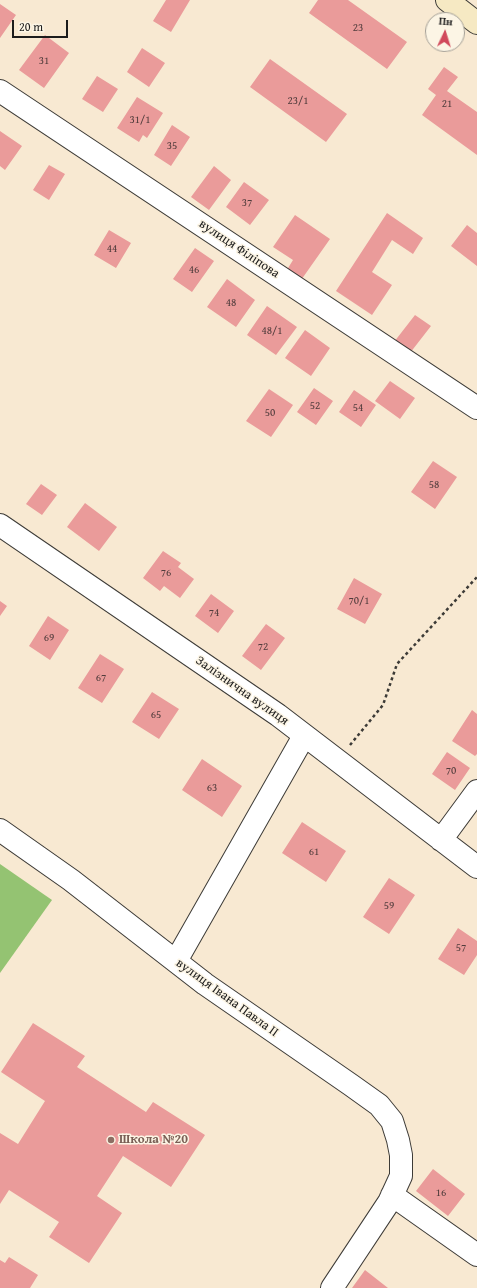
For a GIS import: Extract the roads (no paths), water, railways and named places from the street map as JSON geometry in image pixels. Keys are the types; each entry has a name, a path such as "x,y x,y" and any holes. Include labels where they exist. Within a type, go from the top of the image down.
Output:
{"main road":[{"path":"447,0 477,23"}],"street":[{"name":"вулиця Філіпова","path":"0,91 477,408"},
{"name":"Залізнична вулиця","path":"0,525 278,715 477,867"},
{"path":"176,961 304,736"},
{"path":"441,840 477,791"},
{"name":"вулиця Івана Павла II","path":"0,830 71,880 205,984 351,1085 379,1106 392,1121 401,1155 401,1176 389,1202 332,1288"},
{"path":"392,1195 477,1255"}],"place":[{"name":"Школа №20","path":"111,1140"}]}
